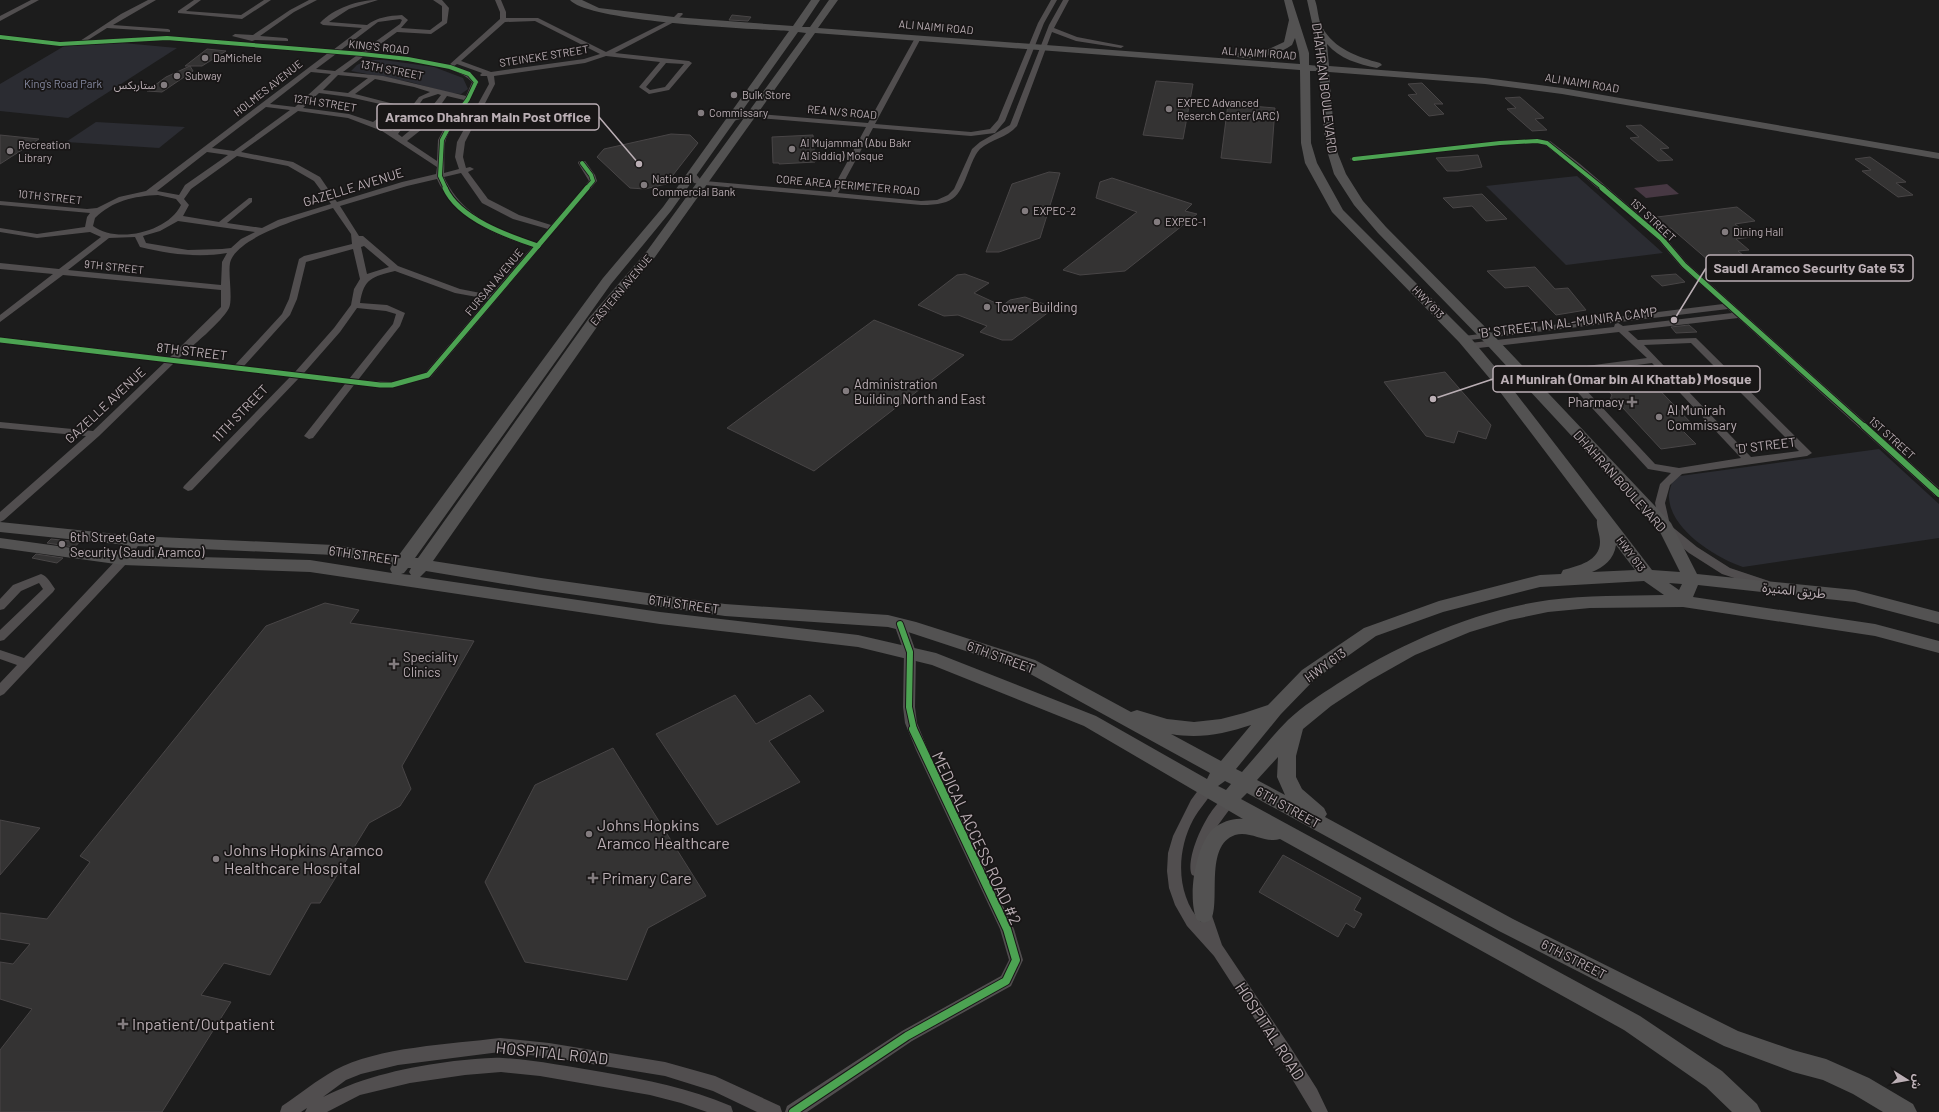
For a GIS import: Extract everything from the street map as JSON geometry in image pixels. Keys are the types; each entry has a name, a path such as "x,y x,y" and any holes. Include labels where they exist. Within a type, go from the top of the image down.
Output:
{"main road":[{"name":"ALI NAIMI ROAD","path":"574,0 597,10 1033,43 1248,64 1305,65"},
{"name":"ALI NAIMI ROAD","path":"592,0 677,17"},
{"name":"EASTERN AVENUE","path":"392,578 615,269 667,209 692,175 816,0"},
{"name":"EASTERN AVENUE","path":"410,581 594,321 651,254 834,0"},
{"name":"HWY 613","path":"1288,0 1302,43 1305,65 1306,143 1311,163 1338,212 1391,264 1467,343 1496,377 1647,575 1683,601"},
{"name":"DHAHRAN BOULEVARD","path":"1311,0 1319,30 1333,154 1343,180 1358,202 1382,230 1490,340 1665,527 1692,579"},
{"path":"1203,54 1248,55 1278,50 1289,43 1294,19"},
{"name":"ALI NAIMI ROAD","path":"816,27 918,38 1033,43"},
{"path":"1319,30 1330,45 1348,57 1369,64 1398,68"},
{"name":"ALI NAIMI ROAD","path":"1045,44 1121,46 1324,67 1485,81 1562,91 1939,156"},
{"path":"1248,64 1290,71 1306,82"},
{"name":"ALI NAIMI ROAD","path":"1324,67 1398,68 1478,73 1566,84 1939,149"},
{"path":"1325,92 1332,81 1342,76 1354,73 1376,72"},
{"path":"1540,581 1581,570 1596,563 1605,555 1608,544 1603,517"},
{"name":"6TH STREET","path":"0,527 136,541 334,550 541,584 725,610 888,621 900,624 1029,665 1506,925 1732,1038 1833,1073 1861,1086 1905,1112"},
{"name":"6TH STREET","path":"0,543 123,560 310,566 660,618 858,641 936,659 1090,721 1228,801 1632,1023 1714,1079 1749,1112"},
{"name":"HWY 613","path":"1207,789 1274,709 1308,675 1370,632 1439,607 1473,597 1540,581 1647,575"},
{"name":"طريق المنيرة","path":"1647,575 1855,596 1939,618"},
{"path":"1245,784 1296,725 1325,701 1363,676 1409,651 1464,628 1509,614 1548,606 1590,602 1683,601 1692,579"},
{"name":"طريق المنيرة","path":"1683,601 1875,630 1939,647"},
{"path":"1102,706 1167,726 1184,729 1202,729 1235,724 1274,709"},
{"path":"1296,725 1286,758 1285,769 1288,783 1293,793 1300,802 1367,850"},
{"name":"HOSPITAL ROAD","path":"1228,801 1245,784"},
{"path":"1204,914 1202,893 1205,867 1214,844 1223,832 1228,829 1245,826 1257,828 1302,842"}],"street":[{"path":"0,19 36,0"},
{"path":"82,42 153,0"},
{"path":"198,0 180,12 242,17 268,0"},
{"path":"244,44 292,11 314,0"},
{"path":"369,27 323,23 334,13 348,6 375,0"},
{"path":"181,198 188,187 297,109 338,72 395,30 431,32 445,22 447,12 446,8 441,1 436,0"},
{"path":"498,0 503,12 503,20"},
{"path":"950,133 981,134 996,128 1001,121 1033,43 1054,0"},
{"path":"950,133 971,141 974,150 999,137 1013,126 1051,29 1066,0"},
{"name":"HOLMES AVENUE","path":"149,193 376,21 385,18 402,17 405,20 395,30"},
{"name":"STEINEKE STREET","path":"472,77 585,61 621,48 677,17"},
{"path":"450,67 503,20 536,19 605,54 665,60 689,63 667,89 649,92 642,87 665,60"},
{"name":"KING'S ROAD","path":"107,26 254,37 420,54 456,62 490,74"},
{"path":"1051,29 1061,36 1075,40 1104,42 1121,46"},
{"name":"KING'S ROAD","path":"47,42 156,30"},
{"path":"0,37 47,42"},
{"name":"KING'S ROAD","path":"47,42 60,44 167,38 244,44 408,59 450,67 469,74 472,77"},
{"path":"833,195 918,38"},
{"name":"13TH STREET","path":"310,70 374,77 416,85 437,92 468,99"},
{"path":"490,74 492,84 487,97 461,142 459,157 485,201 516,217 554,228"},
{"path":"348,95 374,77"},
{"path":"472,77 476,82 468,99 451,123 442,140 440,176 447,192 462,209 475,218 510,237 538,246"},
{"path":"317,91 348,95 392,105 394,109 374,125"},
{"path":"394,135 422,98 437,92"},
{"path":"402,141 423,124 445,94"},
{"name":"12TH STREET","path":"265,105 349,116 384,129 440,166"},
{"name":"REA N/S ROAD","path":"733,119 743,115 752,115 950,133"},
{"path":"384,129 418,127"},
{"name":"1ST STREET","path":"1354,159 1500,143 1537,141 1547,143 1577,166 1655,233 1684,265 1939,494"},
{"path":"205,150 234,153 290,164 318,179 361,244 395,268 458,291 494,298"},
{"name":"CORE AREA PERIMETER ROAD","path":"692,175 697,181 704,182 921,203 945,200 955,194 974,150"},
{"name":"FURSAN AVENUE","path":"380,385 392,385 428,375 593,181 591,175 582,163"},
{"name":"GAZELLE AVENUE","path":"0,518 95,434 211,323 225,306 226,262 233,250 280,222 404,184 467,170"},
{"path":"149,193 170,194 181,198 184,202 184,208 177,218 160,228 138,234 108,236 98,234 91,229 89,220 98,210 122,198 149,193"},
{"path":"221,224 249,200"},
{"name":"10TH STREET","path":"0,203 87,211 98,210"},
{"path":"177,218 263,231"},
{"path":"0,230 37,236 91,229"},
{"path":"138,234 143,245 157,249 214,254 233,250"},
{"path":"0,319 108,236"},
{"path":"361,244 364,279 376,272 395,268"},
{"path":"238,367 286,315 293,299 302,261 307,258 361,244"},
{"name":"9TH STREET","path":"0,266 226,288"},
{"name":"11TH STREET","path":"188,488 298,374 337,330 355,305 358,289 364,279"},
{"path":"309,436 353,382 397,324 401,313 388,308 355,305"},
{"name":"'B' STREET IN AL-MUNIRA CAMP","path":"1467,343 1612,320 1731,306"},
{"name":"'B' STREET IN AL-MUNIRA CAMP","path":"1490,340 1621,329 1740,315"},
{"path":"1612,320 1654,360 1749,460"},
{"name":"8TH STREET","path":"0,340 172,359 380,385"},
{"name":"'D' STREET","path":"1635,343 1692,340 1807,453 1749,460 1680,471"},
{"path":"1654,360 1564,372 1652,467 1680,471"},
{"path":"0,424 95,434"},
{"path":"1680,471 1665,484 1660,503 1665,527 1692,550 1726,571 1774,588"},
{"path":"0,691 27,664 123,560 136,541"},
{"path":"0,606 17,588 41,578 49,589 0,637"},
{"name":"MEDICAL ACCESS ROAD #2","path":"793,1112 907,1036 1006,981 1016,960 1007,929 922,750 911,723 909,707 910,652 900,624"},
{"path":"0,654 27,664"},
{"name":"HOSPITAL ROAD","path":"1207,789 1195,803 1179,833 1175,851 1174,872 1183,907 1192,921 1219,950 1266,1020 1320,1112"},
{"name":"HOSPITAL ROAD","path":"1219,950 1204,914 1198,889 1196,867 1200,847 1208,828 1228,801"},
{"name":"HOSPITAL ROAD","path":"288,1112 341,1075 360,1066 398,1058 500,1045 549,1050 666,1069 715,1084 774,1112"},
{"name":"HOSPITAL ROAD","path":"313,1112 349,1091 381,1081 470,1067 500,1065 527,1067 657,1088 713,1106 725,1112"}],"green space":[{"name":"King's Road Park","path":"112,42 177,48 68,118 0,111 0,84 66,45"},
{"path":"367,60 384,60 434,67 463,78 468,89 461,94 450,93 410,82 351,71 357,65"},
{"path":"96,122 185,127 159,148 66,142"},
{"path":"1577,176 1663,253 1566,265 1486,186"},
{"path":"1879,449 1939,504 1939,538 1743,567 1732,563 1708,550 1686,532 1672,510 1669,496 1670,490 1672,482 1680,476"}],"shaded area":[{"path":"1667,184 1679,194 1646,198 1634,188"}],"building":[{"path":"732,15 751,17 748,21 729,20"},
{"name":"DaMichele","path":"207,49 226,51 202,66 185,66"},
{"name":"ستاربكس","path":"190,66 193,71 162,92 147,91 166,77"},
{"name":"EXPEC Advanced Reserch Center (ARC)","path":"1156,81 1193,84 1183,139 1143,135"},
{"path":"1422,83 1443,104 1434,104 1444,114 1429,116 1408,95 1417,94 1408,84"},
{"path":"1520,97 1544,118 1535,119 1547,130 1532,131 1507,109 1516,108 1505,98"},
{"path":"1228,104 1275,108 1271,163 1221,158"},
{"path":"1641,125 1669,148 1660,149 1673,160 1658,161 1630,138 1639,137 1626,126"},
{"path":"671,134 690,135 698,143 666,184 645,189 630,188 597,157 604,149"},
{"name":"Recreation Library","path":"0,135 39,139 0,164"},
{"name":"Al Mujammah (Abu Bakr Al Siddiq) Mosque","path":"813,135 815,162 773,163 772,137"},
{"path":"1478,155 1482,167 1458,171 1447,171 1436,158"},
{"path":"1870,157 1906,182 1896,183 1913,195 1898,197 1862,171 1871,170 1855,159"},
{"name":"EXPEC-2","path":"1049,172 1060,173 1040,238 999,252 986,252 1012,184"},
{"name":"EXPEC-1","path":"1112,178 1192,204 1185,211 1197,214 1125,271 1080,275 1063,270 1137,212 1096,198 1100,182"},
{"path":"1482,194 1507,219 1486,221 1472,206 1453,208 1443,198"},
{"name":"Dining Hall","path":"1737,207 1755,221 1735,224 1751,237 1736,239 1749,250 1738,251 1744,256 1708,260 1671,228 1662,229 1649,218"},
{"path":"1535,267 1555,289 1568,288 1586,310 1556,315 1528,286 1505,288 1487,271"},
{"name":"Tower Building","path":"965,274 989,283 974,293 1002,306 1010,300 1025,297 1054,308 1012,340 1002,340 980,332 987,326 958,315 944,316 918,305 957,275"},
{"path":"1676,274 1685,282 1662,286 1651,276"},
{"name":"Administration Building North and East","path":"874,320 964,355 814,471 727,428"},
{"path":"1689,325 1697,332 1676,333 1671,327"},
{"path":"1445,372 1491,425 1486,439 1458,431 1454,443 1426,436 1384,382"},
{"name":"Al Munirah Commissary","path":"1625,372 1630,377 1645,375 1694,426 1680,428 1696,444 1661,449 1622,407 1606,408 1612,395 1608,390 1615,389 1610,384 1618,384 1613,379 1621,378"},
{"path":"51,539 80,542 74,547 47,543"},
{"path":"36,554 63,558 57,563 32,558"},
{"name":"Johns Hopkins Aramco Healthcare Hospital","path":"325,603 359,610 350,623 474,641 402,766 411,789 400,806 369,823 320,903 311,903 270,975 224,963 201,995 231,1002 162,1112 0,1112 0,1050 32,1009 0,999 0,962 13,964 30,944 0,939 0,913 47,919 90,862 80,856 266,626"},
{"name":"Johns Hopkins Aramco Healthcare","path":"735,695 756,724 810,695 824,711 769,741 800,782 717,825 656,734"},
{"name":"Johns Hopkins Aramco Healthcare","path":"613,748 706,896 648,928 627,980 525,962 485,882 535,785"},
{"path":"0,820 40,828 0,875"},
{"path":"1283,855 1361,898 1354,910 1362,914 1354,928 1346,923 1338,937 1259,892"}],"cycle path":[{"path":"0,37 60,44 167,38 408,59 450,67 469,74 476,82 468,99 451,123 442,140 440,176 447,192 462,209 481,222 510,237 538,246"},
{"path":"1354,159 1500,143 1537,141 1547,143 1577,166 1661,238 1684,265 1939,494"},
{"path":"0,340 380,385 392,385 428,375 593,181 591,175 582,163"},
{"path":"793,1112 907,1036 1006,981 1016,960 1007,929 922,750 911,723 909,707 910,652 900,624"}],"place":[{"name":"DaMichele","path":"205,58"},
{"name":"Subway","path":"177,76"},
{"name":"ستاربكس","path":"164,85"},
{"name":"Bulk Store","path":"734,95"},
{"name":"EXPEC Advanced Reserch Center (ARC)","path":"1169,109"},
{"name":"Commissary","path":"701,113"},
{"name":"Al Mujammah (Abu Bakr Al Siddiq) Mosque","path":"792,149"},
{"name":"Recreation Library","path":"10,151"},
{"name":"Aramco Dhahran Main Post Office","path":"639,164"},
{"name":"National Commercial Bank","path":"644,185"},
{"name":"EXPEC-2","path":"1025,211"},
{"name":"EXPEC-1","path":"1157,222"},
{"name":"Dining Hall","path":"1725,232"},
{"name":"Tower Building","path":"987,307"},
{"name":"Saudi Aramco Security Gate 53","path":"1674,320"},
{"name":"Administration Building North and East","path":"846,391"},
{"name":"Al Munirah (Omar bin Al Khattab) Mosque","path":"1433,399"},
{"name":"Pharmacy","path":"1632,402"},
{"name":"Al Munirah Commissary","path":"1659,417"},
{"name":"6th Street Gate Security (Saudi Aramco)","path":"62,544"},
{"name":"Speciality Clinics","path":"394,664"},
{"name":"Johns Hopkins Aramco Healthcare","path":"589,834"},
{"name":"Johns Hopkins Aramco Healthcare Hospital","path":"216,859"},
{"name":"Primary Care","path":"593,878"},
{"name":"Inpatient/Outpatient","path":"123,1024"}]}
